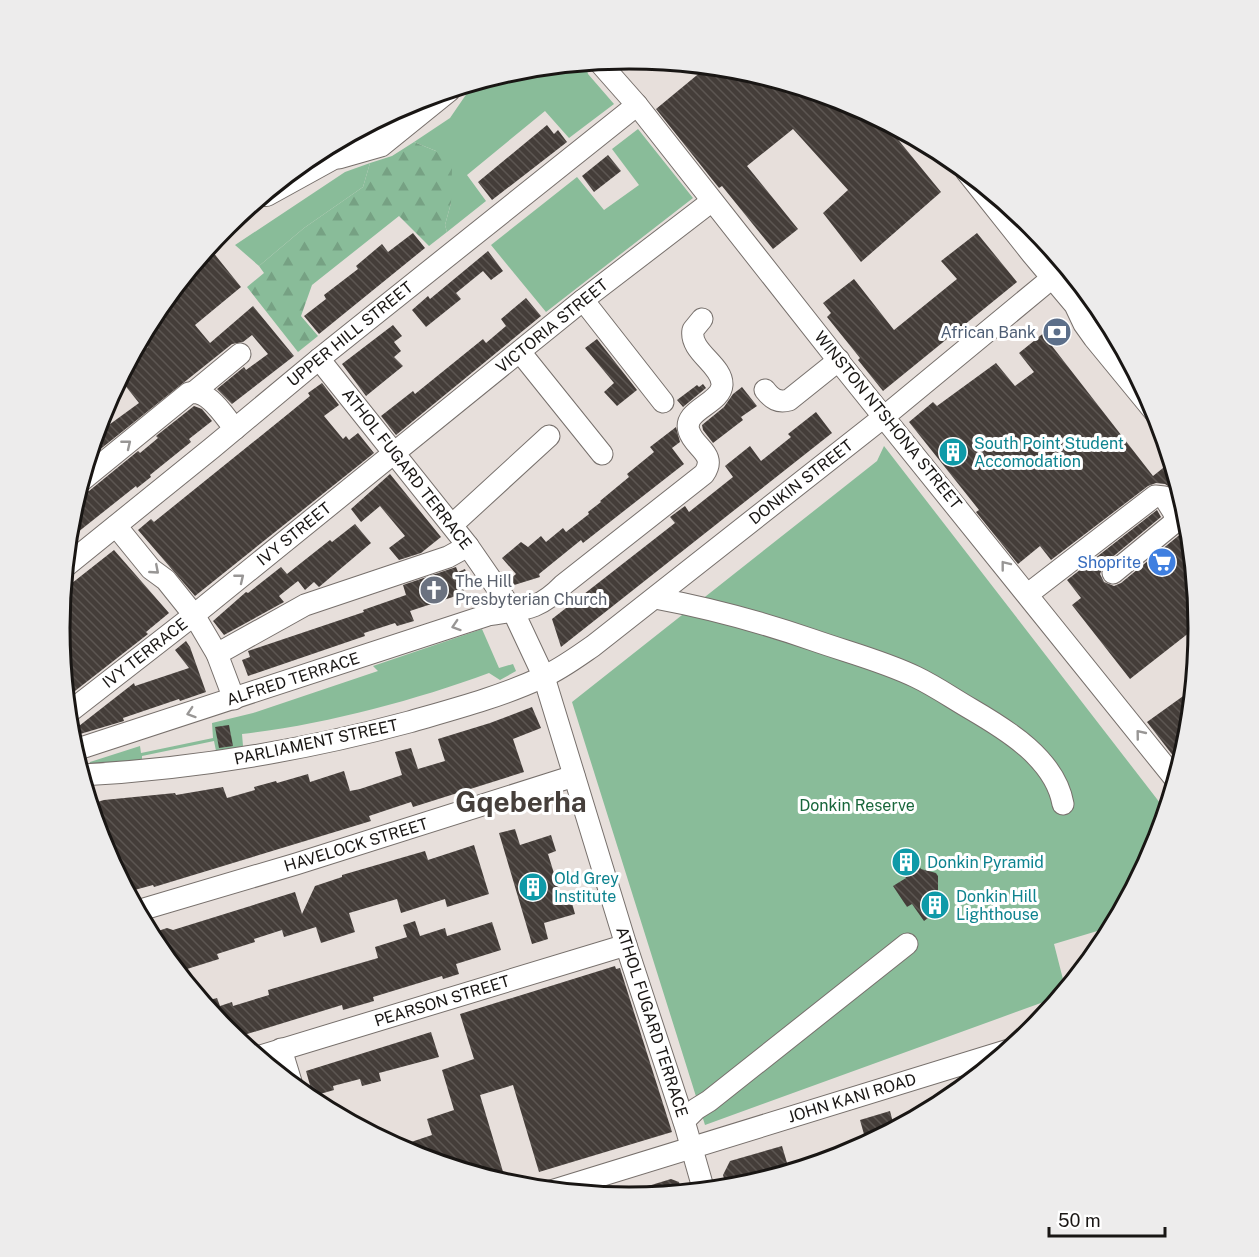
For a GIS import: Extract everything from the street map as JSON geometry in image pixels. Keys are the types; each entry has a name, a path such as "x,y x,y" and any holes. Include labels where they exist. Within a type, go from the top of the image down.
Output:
{"main road":[{"path":"336,153 363,137"}],"street":[{"name":"WINSTON NTSHONA STREET","path":"606,70 637,105 711,201 1170,773"},
{"name":"UPPER HILL STREET","path":"75,553 116,526 319,358 637,105"},
{"path":"328,157 381,146 430,106"},
{"name":"VICTORIA STREET","path":"394,454 583,300 711,201"},
{"path":"1013,222 1052,278 1082,300"},
{"name":"DONKIN STREET","path":"544,677 593,646 655,598 885,416 1052,278"},
{"path":"583,300 663,402"},
{"path":"1082,300 1089,331 1133,385"},
{"name":"ALFRED TERRACE","path":"83,747 488,615 528,610 551,597 563,585 704,474 709,463 708,457 688,429 688,423 719,393 722,387 717,373 693,341 693,330 702,319"},
{"path":"520,352 602,454"},
{"path":"93,471 240,354"},
{"name":"ATHOL FUGARD TERRACE","path":"319,358 468,546 513,611 544,677 702,1183"},
{"path":"765,390 771,398 779,402 789,400 839,360"},
{"path":"194,392 206,395 235,429"},
{"path":"452,525 549,436"},
{"name":"IVY STREET","path":"191,618 394,454"},
{"path":"1028,594 1155,496 1164,497 1174,513 1175,522 1113,573"},
{"path":"116,526 152,569 166,580 217,654 226,701"},
{"path":"217,654 305,605 448,557 468,546"},
{"path":"655,598 700,606 784,630 875,660 940,689 1020,740 1046,768 1062,794 1064,804"},
{"path":"191,618 226,701"},
{"name":"IVY TERRACE","path":"76,707 191,618"},
{"name":"PARLIAMENT STREET","path":"89,775 214,764 308,746 453,710 544,677"},
{"name":"HAVELOCK STREET","path":"145,909 296,864 574,776"},
{"path":"684,1120 696,1108 709,1101 907,944"},
{"name":"PEARSON STREET","path":"267,1054 626,945"},
{"path":"281,1049 288,1071"},
{"name":"JOHN KANI ROAD","path":"571,1185 990,1056"}],"green space":[{"path":"587,71 614,104 569,138 545,111 467,175 486,201 447,232 445,225 451,203 436,151 414,142 450,118 467,94 520,80"},
{"path":"638,129 693,198 546,312 491,245 577,177 604,210 639,185 612,149"},
{"path":"414,142 436,151 452,168 451,203 445,225 447,232 429,246 399,216 312,285 301,316 318,336 298,352 247,287 264,273 259,266 304,228 363,187 370,163 392,156"},
{"path":"370,163 363,187 304,228 259,266 235,245 345,172"},
{"name":"Donkin Reserve","path":"884,446 1160,803 1131,876 1100,930 1054,944 1063,981 1046,1001 705,1125 572,702 877,461"},
{"path":"482,629 499,668 513,664 516,671 500,680 489,673 367,711 304,725 242,734 243,746 220,753 216,751 214,741 142,756 142,763 90,768 90,762 140,746 141,753 213,738 212,723 253,713 378,671 373,666"}],"building":[{"path":"699,74 774,88 844,112 896,137 941,192 861,262 823,213 848,190 793,129 747,166 798,229 773,249 722,186 719,188 656,109"},
{"path":"547,125 554,134 558,130 567,142 492,200 478,182"},
{"path":"608,155 621,171 594,192 582,176"},
{"path":"413,233 425,248 319,334 304,316 326,299 324,295 358,269 356,266 382,244 388,252"},
{"path":"977,233 1017,282 883,391 827,317 831,313 823,303 854,279 894,330 957,279 941,261"},
{"path":"488,251 503,271 491,280 483,271 456,293 461,299 426,327 412,310 428,296 430,299"},
{"path":"214,254 241,287 195,325 210,343 253,306 294,356 232,404 217,389 244,367 246,370 268,354 252,335 243,342 232,344 100,450 109,425 139,403 126,386 164,318"},
{"path":"526,298 541,316 396,435 381,416 413,391 415,394 483,339 486,343 506,326 501,319"},
{"path":"1056,323 1066,335 1052,346 1153,476 1165,467 1171,488 1165,484 1156,483 1148,486 1051,560 1040,546 1018,564 976,512 979,510 909,422 933,402 937,406 996,363 1015,386 1034,372 1019,353"},
{"path":"393,325 402,336 394,342 401,351 394,357 403,366 366,396 342,364"},
{"path":"597,339 637,390 617,406 604,392 614,383 585,348"},
{"path":"322,383 339,405 324,416 343,439 346,436 349,440 358,433 374,453 195,596 138,530 151,519 154,522 310,396 308,393"},
{"path":"703,384 706,388 683,407 677,400 697,385 699,387"},
{"path":"742,387 757,406 741,417 743,420 713,443 702,425 724,407 733,394"},
{"path":"194,406 202,409 212,421 189,439 191,442 150,475 151,477 137,488 136,486 79,531 87,491 138,451 140,453 158,438 156,436"},
{"path":"816,412 832,433 561,647 552,619 675,523 670,517 685,506 689,512 733,477 725,466 750,446 761,461 791,437 788,434"},
{"path":"676,427 680,442 672,448 684,464 583,543 581,540 539,574 540,577 511,586 508,581 516,574 502,558 521,542 528,547 541,536 546,542 563,528 566,532 629,477 627,474 654,452 650,447"},
{"path":"390,474 441,537 421,553 399,560 389,548 405,536 380,506 361,522 351,509"},
{"path":"1157,510 1161,517 1104,564 1100,574 1104,582 1114,586 1121,583 1181,534 1188,592 1189,633 1130,679 1072,605 1081,598 1067,580"},
{"path":"355,524 371,543 319,587 314,582 305,590 298,581 279,596 284,602 224,635 213,621 246,592 248,593 281,567 287,574 330,540 332,542"},
{"path":"114,550 169,613 146,632 148,634 74,692 70,628 72,583"},
{"path":"456,567 458,572 465,569 470,584 462,587 465,593 410,611 414,621 397,626 395,623 364,633 365,636 248,676 242,660 250,657 248,651 364,612 363,610 406,595 403,585"},
{"path":"186,641 206,692 180,701 179,699 123,718 124,721 80,734 79,726 134,683 135,686 189,668 175,650"},
{"path":"1185,695 1174,757 1147,722"},
{"path":"532,707 541,728 513,739 524,772 413,807 411,802 369,816 371,821 154,887 153,885 135,890 113,843 98,802 175,793 176,795 223,787 227,798 276,781 277,783 308,774 310,782 344,771 350,791 360,789 402,775 395,752 411,748 418,769 445,761 438,739"},
{"path":"229,725 233,746 219,748 215,727"},
{"name":"Old Grey Institute","path":"515,829 520,845 551,835 556,851 548,854 562,899 570,896 575,914 544,923 548,939 532,944 499,833"},
{"path":"474,845 489,894 447,907 445,899 401,913 397,899 349,913 355,932 321,943 316,927 284,937 282,930 254,939 255,942 217,954 219,959 187,969 188,971 159,931 167,928 173,930 295,892 302,914 315,886 342,877 342,875 425,851 428,860"},
{"path":"908,849 921,869 936,873 938,876 938,892 935,894 942,903 941,908 924,921 912,904 907,907 893,886 906,878 893,860"},
{"path":"415,921 420,936 445,928 447,936 492,922 501,950 456,964 459,974 443,979 442,976 373,997 374,1001 343,1010 342,1005 245,1035 211,1000 217,998 220,1006 232,1002 233,1006 269,995 268,990 378,958 375,947 407,937 403,925"},
{"path":"615,966 616,969 620,968 672,1132 539,1172 513,1085 480,1095 503,1173 450,1158 410,1142 432,1135 427,1119 454,1110 442,1070 474,1059 460,1014"},
{"path":"431,1032 439,1057 379,1073 381,1081 362,1086 360,1079 333,1086 334,1090 319,1094 311,1088 306,1071"},
{"path":"890,1111 893,1122 864,1136 860,1120"},
{"path":"782,1146 788,1165 724,1179 723,1175 730,1161"},
{"path":"671,1179 679,1182 680,1185 666,1187 643,1188"}],"place":[{"name":"African Bank","path":"1057,332"},
{"name":"South Point Student Accomodation","path":"953,452"},
{"name":"Shoprite","path":"1162,562"},
{"name":"The Hill Presbyterian Church","path":"434,590"},
{"name":"Donkin Pyramid","path":"906,862"},
{"name":"Old Grey Institute","path":"533,887"},
{"name":"Donkin Hill Lighthouse","path":"935,905"}],"district":[{"name":"Gqeberha","path":"521,801"}]}
